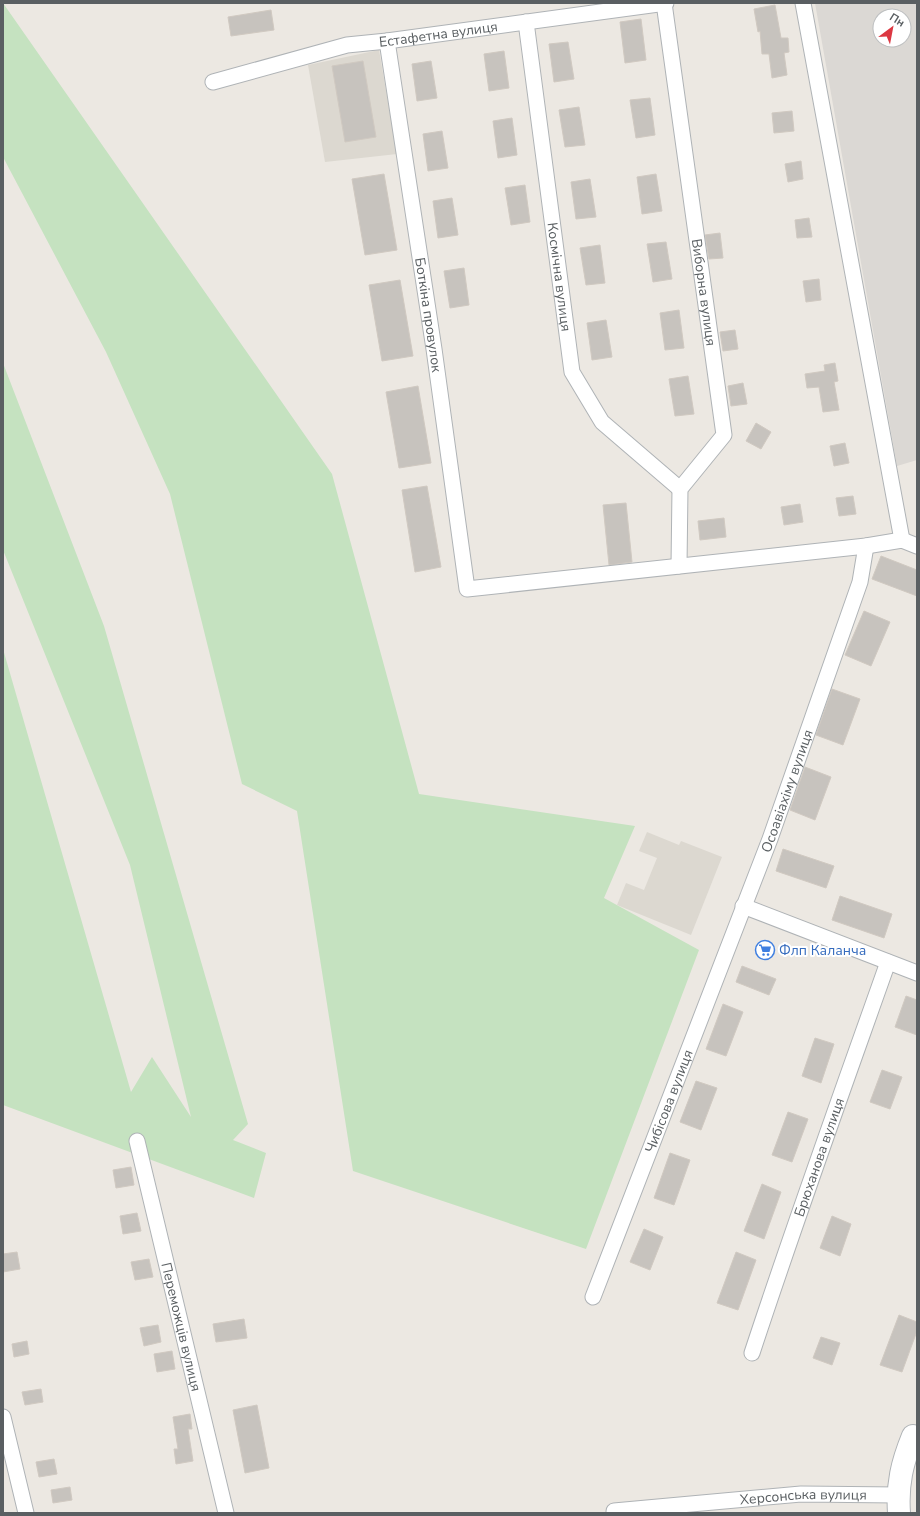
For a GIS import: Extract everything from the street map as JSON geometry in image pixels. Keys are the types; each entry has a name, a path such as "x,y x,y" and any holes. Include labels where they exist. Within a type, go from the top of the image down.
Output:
{"main road":[{"path":"898,1504 901,1469 916,1433"}],"street":[{"name":"Естафетна вулиця","path":"213,82 348,45 665,3"},
{"name":"Виборна вулиця","path":"665,3 724,435 680,489"},
{"path":"803,3 902,540"},
{"name":"Космічна вулиця","path":"526,22 572,372 602,422 680,489"},
{"name":"Боткіна провулок","path":"387,41 434,349 467,589 679,566"},
{"path":"680,489 679,566 866,546 902,540 917,546"},
{"name":"Осоавіахіму вулиця","path":"743,906 770,839 860,582 866,546"},
{"path":"743,906 917,972"},
{"name":"Чибісова вулиця","path":"592,1297 743,906"},
{"name":"Брюханова вулиця","path":"752,1354 784,1254 834,1119 888,962"},
{"name":"Переможців вулиця","path":"137,1141 226,1513"},
{"path":"3,1417 26,1513"},
{"name":"Херсонська вулиця","path":"614,1511 801,1494 898,1504"}],"shaded area":[{"path":"815,3 917,3 917,460 897,466"},
{"path":"379,50 397,154 325,162 308,65"},
{"path":"647,832 679,845 681,841 722,857 691,935 617,905 626,883 644,890 657,858 639,851"}],"green space":[{"path":"3,3 332,474 419,794 635,826 604,898 699,950 586,1249 353,1171 297,811 242,784 170,494 106,352 3,157"},
{"path":"3,363 104,626 248,1124 233,1140 266,1153 254,1198 3,1105 3,649 131,1092 152,1057 191,1117 130,865 3,550"}],"building":[{"path":"775,5 781,38 788,38 789,52 784,53 787,75 772,78 769,54 762,54 760,31 758,32 754,9"},
{"path":"271,10 274,30 231,36 228,17"},
{"path":"641,19 646,60 625,63 620,22"},
{"path":"568,42 574,79 554,82 549,44"},
{"path":"504,51 509,88 489,91 484,54"},
{"path":"363,61 376,137 345,142 332,66"},
{"path":"431,61 437,98 417,101 412,64"},
{"path":"650,98 655,135 636,138 630,100"},
{"path":"579,107 585,145 565,147 559,110"},
{"path":"792,111 794,131 774,133 772,113"},
{"path":"512,118 517,155 498,158 493,121"},
{"path":"442,131 448,168 428,171 423,134"},
{"path":"801,161 803,179 788,182 785,164"},
{"path":"384,174 397,250 365,255 352,179"},
{"path":"656,174 662,211 642,214 637,177"},
{"path":"590,179 596,217 576,219 571,182"},
{"path":"525,185 530,222 511,225 505,188"},
{"path":"452,198 458,235 438,238 433,201"},
{"path":"809,218 812,237 797,238 795,220"},
{"path":"720,233 723,258 709,259 705,235"},
{"path":"666,242 672,279 653,282 647,244"},
{"path":"600,245 605,283 586,285 580,248"},
{"path":"464,268 469,305 450,308 444,271"},
{"path":"819,279 821,300 806,302 803,281"},
{"path":"400,280 413,356 382,361 369,285"},
{"path":"679,310 684,348 665,350 660,313"},
{"path":"606,320 612,357 592,360 587,323"},
{"path":"735,330 738,349 723,351 720,332"},
{"path":"835,363 838,381 834,382 839,410 823,412 819,387 807,388 805,374 825,371 824,365"},
{"path":"688,376 694,414 675,416 669,379"},
{"path":"743,383 747,404 731,406 728,386"},
{"path":"418,386 431,463 399,468 386,392"},
{"path":"756,423 771,432 761,449 746,441"},
{"path":"845,443 849,463 834,466 830,446"},
{"path":"427,486 441,567 415,572 402,490"},
{"path":"853,496 856,514 839,516 836,498"},
{"path":"626,503 632,562 609,565 603,505"},
{"path":"800,504 803,522 784,525 781,507"},
{"path":"724,518 726,537 700,540 698,521"},
{"path":"881,556 917,570 917,596 872,579"},
{"path":"864,611 890,622 871,666 845,655"},
{"path":"832,689 860,699 843,745 816,735"},
{"path":"805,767 831,777 815,820 790,810"},
{"path":"783,849 834,866 826,888 776,871"},
{"path":"840,896 892,914 884,938 832,920"},
{"path":"742,966 776,979 769,995 736,982"},
{"path":"906,996 917,1000 917,1035 895,1027"},
{"path":"723,1004 743,1012 726,1056 706,1049"},
{"path":"815,1038 834,1044 821,1083 802,1076"},
{"path":"882,1070 902,1077 890,1109 870,1102"},
{"path":"696,1081 717,1088 701,1130 680,1122"},
{"path":"788,1112 808,1119 792,1162 772,1155"},
{"path":"670,1153 690,1160 674,1205 654,1198"},
{"path":"131,1167 134,1185 116,1188 113,1170"},
{"path":"762,1184 781,1192 764,1239 744,1231"},
{"path":"137,1213 141,1231 123,1234 120,1216"},
{"path":"832,1216 851,1224 840,1256 820,1248"},
{"path":"644,1229 663,1237 650,1270 630,1262"},
{"path":"17,1252 20,1269 3,1272 3,1254"},
{"path":"736,1252 756,1260 738,1310 717,1303"},
{"path":"149,1259 153,1277 135,1280 131,1262"},
{"path":"899,1315 917,1322 917,1331 902,1372 880,1365"},
{"path":"244,1319 247,1338 216,1342 213,1324"},
{"path":"158,1325 161,1342 144,1346 140,1328"},
{"path":"821,1337 840,1343 832,1365 813,1358"},
{"path":"27,1341 29,1354 14,1357 12,1344"},
{"path":"172,1351 175,1369 157,1372 154,1354"},
{"path":"41,1389 43,1402 25,1405 22,1392"},
{"path":"257,1405 269,1468 245,1473 233,1410"},
{"path":"190,1414 192,1429 188,1429 193,1461 176,1464 174,1449 178,1449 173,1417"},
{"path":"54,1459 57,1474 39,1477 36,1462"},
{"path":"70,1487 72,1500 53,1503 51,1490"}],"place":[{"name":"Флп Каланча","path":"765,950"}]}
